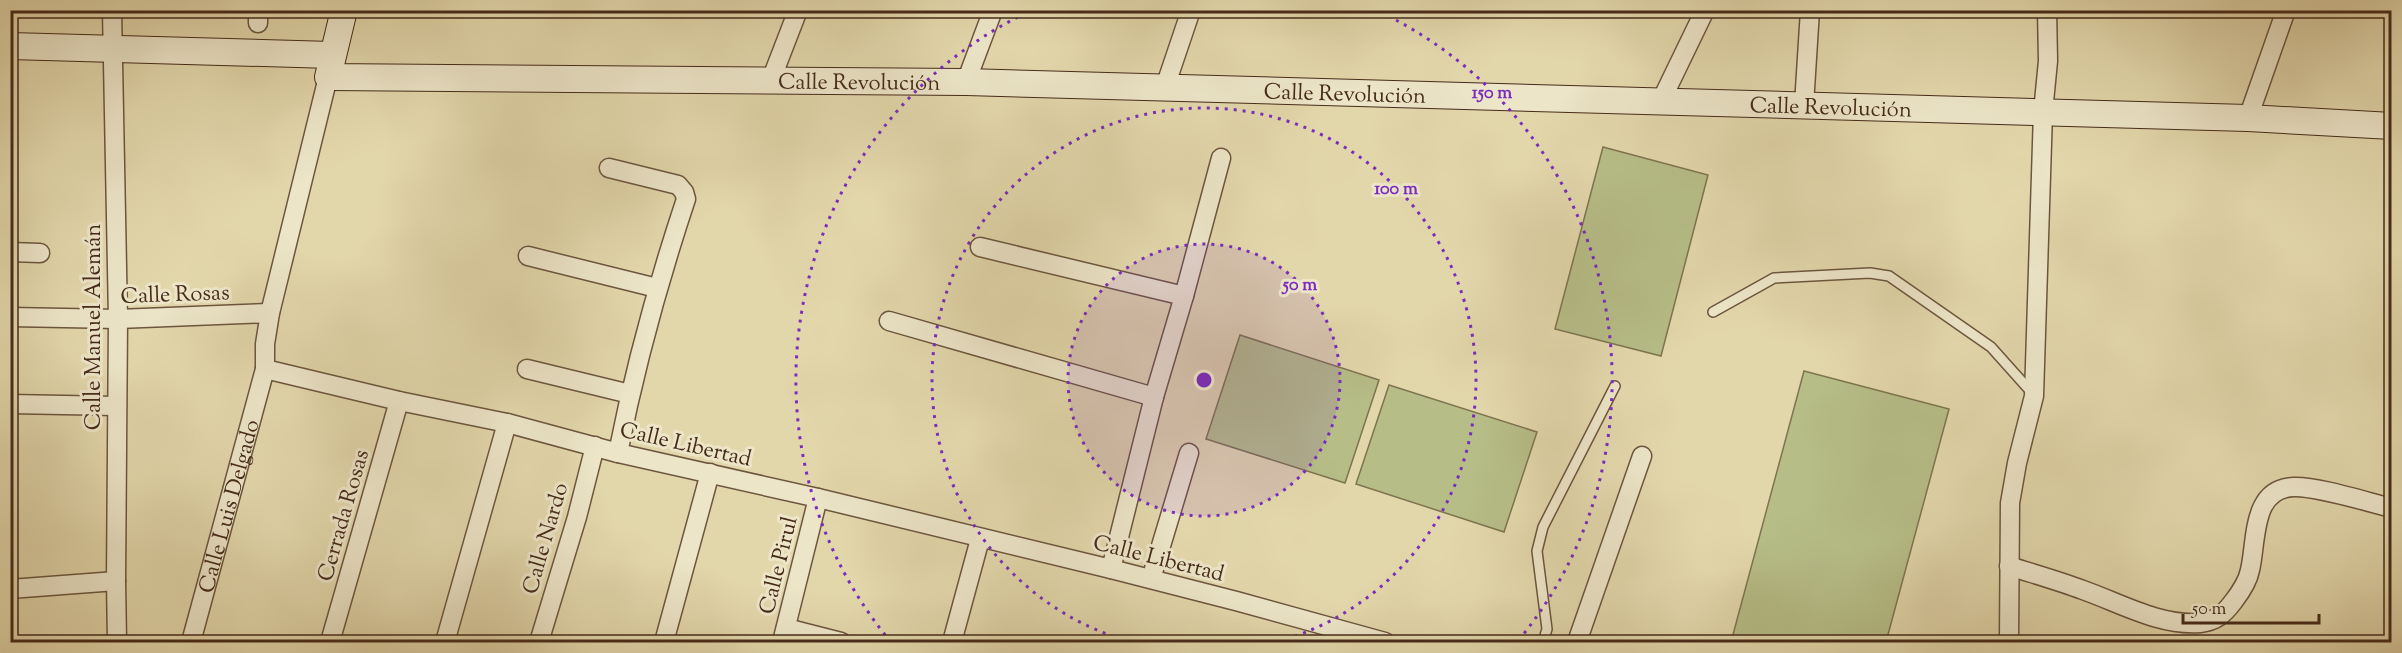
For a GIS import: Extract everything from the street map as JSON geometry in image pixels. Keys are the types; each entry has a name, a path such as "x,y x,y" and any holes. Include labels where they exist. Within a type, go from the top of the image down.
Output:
{"street":[{"name":"Calle Manuel Alemán","path":"112,10 118,319 117,642"},
{"path":"265,369 265,344 270,313 344,10"},
{"path":"771,80 798,10"},
{"path":"966,82 993,10"},
{"path":"1165,87 1191,10"},
{"path":"1661,101 1705,10"},
{"path":"1804,105 1810,10"},
{"path":"2009,642 2011,616 2010,503 2017,463 2034,396 2043,112 2048,61 2047,10"},
{"path":"2248,118 2286,10"},
{"name":"Calle Revolución","path":"10,46 111,48 330,66 771,80 966,82 1804,105 2248,118 2391,126"},
{"path":"1111,569 1154,397 1221,158"},
{"path":"609,168 678,185 686,199 657,288 630,394 618,453"},
{"path":"980,247 1184,296"},
{"path":"10,252 40,253"},
{"path":"528,256 657,288"},
{"name":"Calle Rosas","path":"10,317 118,319 270,313"},
{"path":"889,321 1154,397"},
{"name":"Calle Libertad","path":"265,369 399,401 507,423 618,453 818,498 1111,569 1384,642"},
{"name":"Calle Luis Delgado","path":"191,642 265,369"},
{"path":"527,369 630,394"},
{"name":"Cerrada Rosas","path":"330,642 399,401"},
{"path":"10,404 116,406"},
{"path":"445,642 507,423"},
{"name":"Calle Nardo","path":"539,642 577,517 595,446"},
{"path":"1151,579 1189,453"},
{"path":"1577,642 1642,456"},
{"path":"664,642 710,473"},
{"path":"2009,566 2080,589 2162,620 2198,623 2212,621 2224,615 2250,573 2257,519 2268,498 2281,489 2295,486 2313,489 2391,508"},
{"name":"Calle Pirul","path":"784,635 818,498"},
{"path":"952,642 980,538"},
{"path":"10,589 116,581"},
{"path":"784,635 841,642"}],"lane":[{"path":"1713,312 1774,278 1870,273 1888,276 1991,347 2034,396"},
{"path":"1544,642 1547,629 1537,552 1543,526 1615,386"}],"green space":[{"path":"1603,147 1708,175 1661,356 1555,329"},
{"path":"1240,335 1379,380 1345,483 1206,439"},
{"path":"1804,371 1949,409 1886,642 1731,642"},
{"path":"1389,385 1537,432 1504,532 1356,484"}]}
